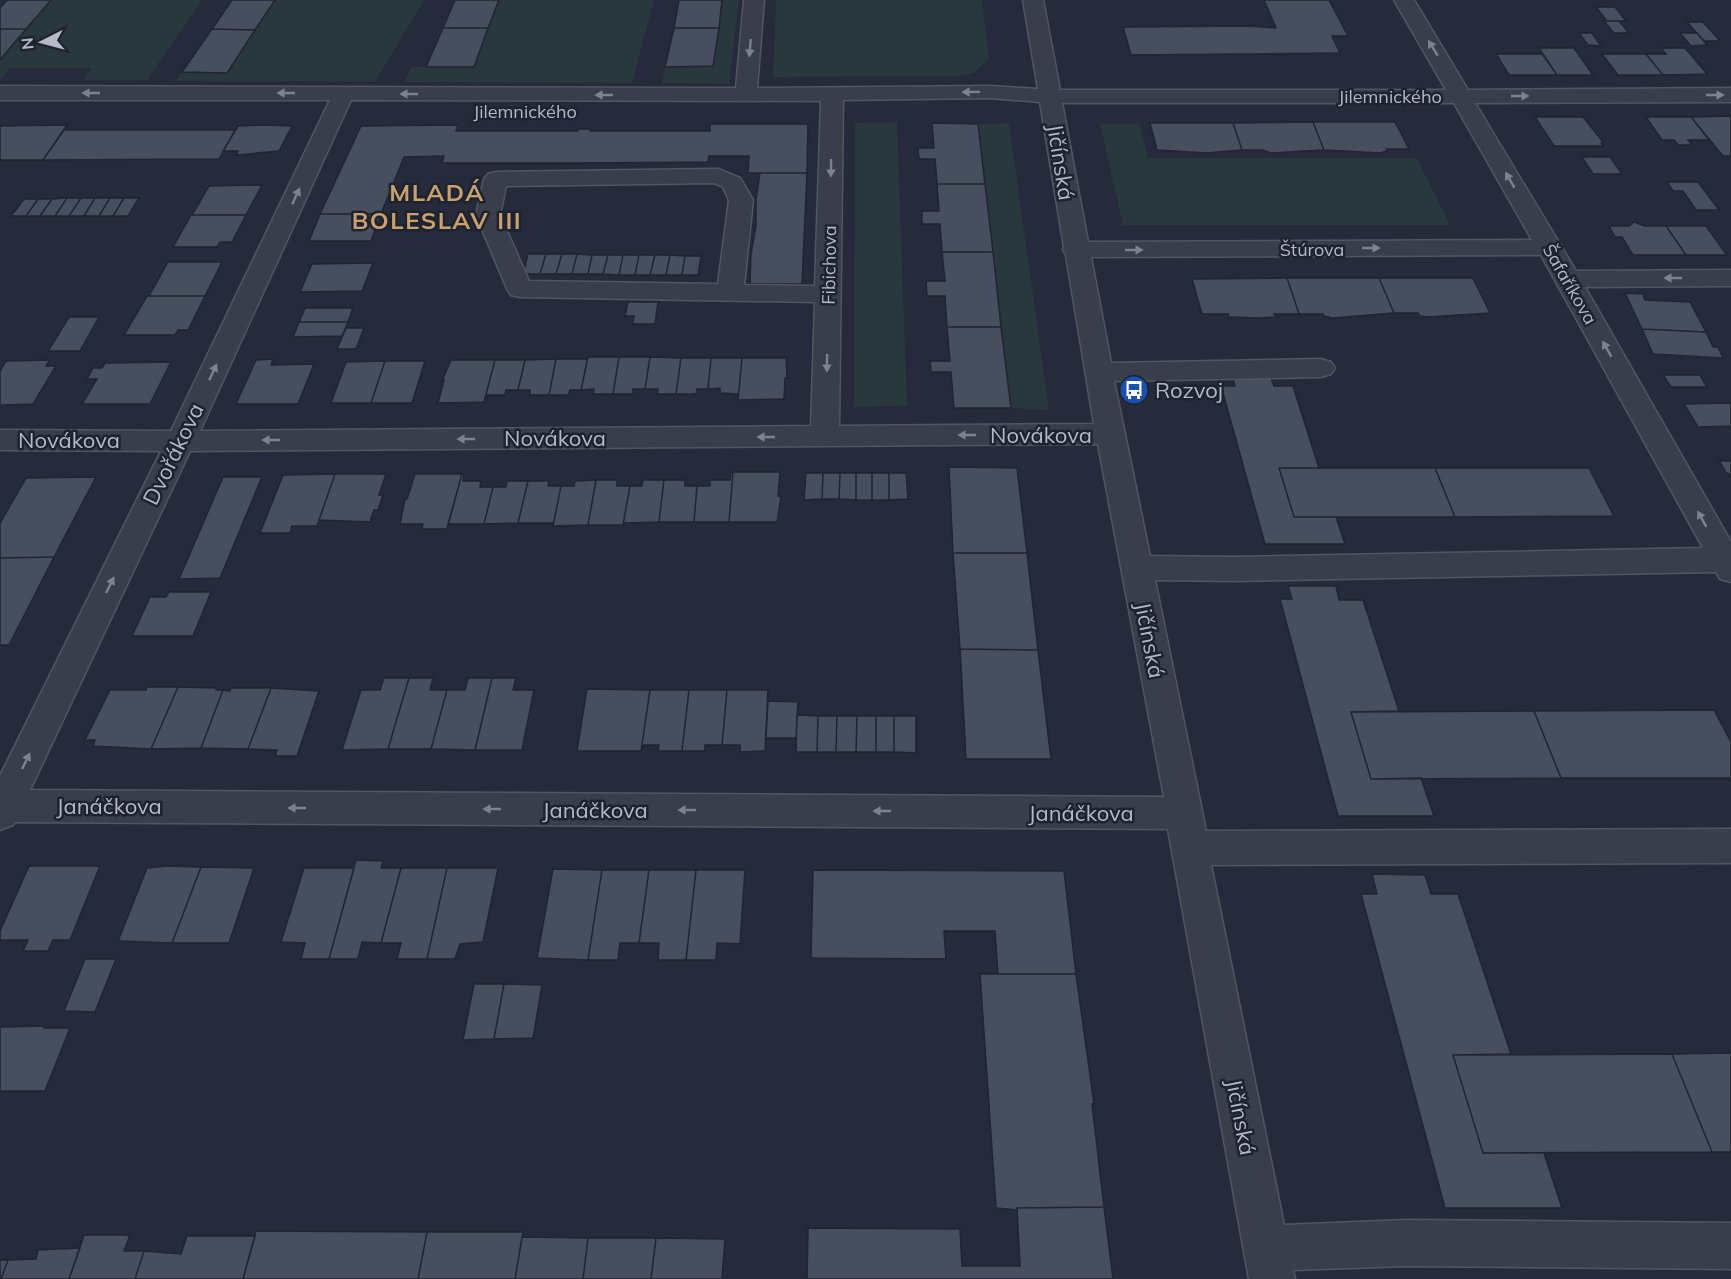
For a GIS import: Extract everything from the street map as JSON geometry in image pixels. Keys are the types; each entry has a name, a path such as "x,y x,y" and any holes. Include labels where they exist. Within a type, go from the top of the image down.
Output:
{"street":[{"path":"746,95 754,0"},
{"name":"Jičínská","path":"1033,0 1075,250 1269,1264"},
{"name":"Šafaříkova","path":"1404,0 1568,279 1728,565"},
{"name":"Jilemnického","path":"0,93 340,102 833,102 992,108 1050,96 1731,95"},
{"name":"Jilemnického","path":"0,112 340,102 746,95 833,102"},
{"name":"Dvořákova","path":"2,810 182,440 340,102"},
{"name":"Fibichova","path":"825,436 833,102"},
{"path":"729,293 741,200 732,183 718,176 496,179 488,215 520,289 729,293 829,294"},
{"name":"Štúrova","path":"1075,250 1549,246"},
{"path":"1568,279 1731,278"},
{"path":"1098,372 1322,368"},
{"name":"Novákova","path":"0,440 1110,434"},
{"path":"1136,568 1728,565"},
{"name":"Janáčkova","path":"2,810 940,812 1187,830 1731,846"},
{"path":"1269,1264 1406,1243 1731,1246"}],"shaded area":[{"path":"51,0 202,0 147,80 84,80 92,68 10,68 0,80 0,60"},
{"path":"275,0 424,0 375,82 176,81 182,72 227,72"},
{"path":"499,0 654,0 632,83 405,82 411,67 474,67"},
{"path":"722,0 739,0 729,84 662,83 665,67 713,66"},
{"path":"776,0 982,0 989,59 973,73 958,76 773,77"},
{"path":"897,122 907,406 854,407 855,123"},
{"path":"1009,123 1049,410 1011,408 978,124"},
{"path":"1100,124 1139,124 1148,158 1417,158 1450,225 1123,225"}],"building":[{"path":"7,0 51,0 26,29 0,29 0,8"},
{"path":"232,0 275,0 255,30 212,29"},
{"path":"455,0 499,0 488,28 443,28"},
{"path":"679,0 722,0 719,28 674,28"},
{"path":"1264,0 1329,0 1348,36 1332,36 1340,53 1131,55 1123,27 1249,26 1276,28"},
{"path":"1596,7 1615,7 1626,21 1607,21"},
{"path":"1604,21 1619,21 1629,33 1614,33"},
{"path":"1687,22 1703,22 1720,41 1704,41"},
{"path":"443,28 488,28 474,67 426,67"},
{"path":"674,28 719,28 713,66 665,67"},
{"path":"0,29 26,29 0,60"},
{"path":"212,29 255,30 227,73 182,72"},
{"path":"1579,33 1592,33 1601,46 1588,45"},
{"path":"1680,33 1697,33 1707,45 1691,46"},
{"path":"1539,48 1574,48 1593,75 1557,75"},
{"path":"1661,48 1685,48 1707,74 1663,75 1646,54 1666,54"},
{"path":"1496,54 1542,54 1557,75 1509,75"},
{"path":"1602,54 1646,54 1663,75 1618,75"},
{"path":"1731,116 1731,156 1723,156 1691,117"},
{"path":"1535,117 1583,117 1603,142 1601,143 1603,146 1554,146"},
{"path":"1646,117 1691,117 1709,140 1688,140 1692,145 1678,145 1674,140 1662,140"},
{"path":"1313,122 1395,122 1409,149 1386,149 1387,151 1380,153 1324,150"},
{"path":"1313,122 1324,150 1271,153 1263,150 1242,150 1233,123"},
{"path":"932,123 978,124 985,184 937,184 935,159 919,159 918,148 934,148"},
{"path":"1150,123 1233,123 1242,150 1206,153 1157,150"},
{"path":"710,124 808,124 807,173 748,173 749,156 709,156 708,162 581,163 442,163 444,156 404,157 381,214 320,214 361,126 458,125 456,131 578,131 578,129 590,129 590,131 710,131"},
{"path":"67,125 43,160 0,160 0,126"},
{"path":"238,126 292,126 279,151 236,155 238,151 223,151"},
{"path":"64,130 235,130 219,159 43,160"},
{"path":"1582,157 1610,157 1622,174 1593,174"},
{"path":"760,173 807,173 802,284 750,284"},
{"path":"1667,182 1698,182 1719,210 1696,210 1683,191 1673,191"},
{"path":"937,184 985,184 993,252 942,252 940,224 922,224 922,211 939,211"},
{"path":"262,185 246,215 192,215 209,186"},
{"path":"67,198 81,198 69,216 55,216"},
{"path":"67,198 55,216 40,216 52,199"},
{"path":"81,198 95,198 84,216 69,216"},
{"path":"95,198 110,198 99,216 84,216"},
{"path":"110,198 124,198 113,216 99,216"},
{"path":"124,198 139,198 128,216 113,216"},
{"path":"24,199 38,199 26,216 11,216"},
{"path":"38,199 52,199 40,216 26,216"},
{"path":"320,214 381,214 371,241 309,241"},
{"path":"191,215 246,215 232,242 220,242 217,247 173,247"},
{"path":"1634,222 1645,226 1666,226 1686,255 1633,255 1622,237 1615,237 1609,226 1629,226"},
{"path":"1666,226 1706,226 1727,255 1686,255"},
{"path":"942,252 993,252 1001,327 947,327 945,296 927,296 926,281 945,281"},
{"path":"528,254 546,254 540,274 523,274"},
{"path":"546,254 562,254 556,274 540,274"},
{"path":"562,254 577,254 572,274 556,274"},
{"path":"577,254 592,255 588,274 572,274"},
{"path":"592,255 608,255 603,274 588,274"},
{"path":"608,255 623,255 619,275 603,274"},
{"path":"623,255 639,255 635,275 619,275"},
{"path":"639,255 655,255 650,275 635,275"},
{"path":"655,255 670,255 666,275 650,275"},
{"path":"670,255 685,256 682,275 666,275"},
{"path":"685,256 701,256 698,275 682,275"},
{"path":"168,262 222,262 205,296 149,296"},
{"path":"373,263 362,291 300,292 312,264"},
{"path":"1287,278 1299,314 1274,314 1276,317 1258,318 1229,317 1228,314 1202,314 1192,279"},
{"path":"1287,278 1379,278 1394,313 1333,318 1323,314 1299,314"},
{"path":"1379,278 1473,278 1490,313 1428,317 1420,316 1418,313 1394,313"},
{"path":"1625,293 1643,294 1645,300 1690,302 1706,332 1642,329"},
{"path":"147,296 205,296 188,330 178,330 175,335 124,335"},
{"path":"628,302 658,302 655,324 633,324 634,316 625,316"},
{"path":"305,308 353,308 348,322 299,322"},
{"path":"69,317 99,317 80,351 48,351"},
{"path":"299,322 348,322 342,336 293,337"},
{"path":"947,327 1001,327 1011,408 954,408 951,372 931,372 930,361 950,361"},
{"path":"346,328 364,328 356,349 337,349"},
{"path":"1642,329 1706,332 1713,347 1718,347 1723,358 1653,354"},
{"path":"588,357 619,357 613,394 593,394 594,389 581,390"},
{"path":"588,357 581,390 570,390 568,395 549,395 556,359 586,359"},
{"path":"619,357 650,357 645,389 633,389 633,394 613,394"},
{"path":"650,357 681,358 676,394 657,394 658,389 645,389"},
{"path":"681,358 711,358 708,389 697,389 696,394 676,394"},
{"path":"711,358 742,358 738,400 738,394 720,393 720,388 708,389"},
{"path":"742,358 786,358 787,378 785,378 784,399 738,400"},
{"path":"273,359 271,365 314,364 298,404 236,404 256,360"},
{"path":"556,359 549,395 530,395 530,390 518,390 525,360"},
{"path":"50,360 46,366 56,366 33,404 2,405 0,407 0,371 6,361"},
{"path":"451,360 495,360 484,402 438,403 444,380 442,381"},
{"path":"495,360 525,360 518,390 506,390 505,395 486,395 484,402"},
{"path":"385,361 371,403 331,403 346,362"},
{"path":"385,361 425,361 412,403 371,403"},
{"path":"171,362 150,404 82,404 97,379 87,379 93,368 102,368 105,363"},
{"path":"1663,375 1700,375 1707,387 1671,387"},
{"path":"1232,376 1270,376 1274,386 1293,386 1319,468 1279,468 1294,517 1336,517 1345,544 1265,544 1221,386 1235,386"},
{"path":"1731,403 1731,426 1698,427 1684,404"},
{"path":"1719,461 1731,461 1731,474 1727,474"},
{"path":"949,467 1017,468 1027,553 953,553"},
{"path":"1279,468 1435,468 1455,517 1294,517"},
{"path":"1435,468 1589,468 1614,516 1455,517"},
{"path":"731,472 733,472 729,522 694,522 697,486 710,486 710,480 730,480"},
{"path":"733,472 780,472 778,496 781,497 777,522 729,522"},
{"path":"806,473 823,473 822,499 804,500"},
{"path":"823,473 840,473 839,499 822,499"},
{"path":"840,473 856,473 856,500 839,499"},
{"path":"856,473 872,473 872,500 856,500"},
{"path":"872,473 889,473 889,500 872,500"},
{"path":"889,473 906,473 908,499 889,500"},
{"path":"335,474 386,474 379,495 383,495 378,510 374,510 370,522 319,520"},
{"path":"335,474 317,526 292,526 290,533 260,533 283,475"},
{"path":"415,474 462,474 447,529 422,529 423,524 400,524 405,499 407,499"},
{"path":"462,474 464,474 463,481 481,481 480,487 493,487 484,524 448,524"},
{"path":"96,477 54,557 0,558 0,523 26,478"},
{"path":"223,477 262,477 220,578 179,579"},
{"path":"596,480 617,480 617,486 630,486 623,525 588,525"},
{"path":"596,480 588,525 553,526 561,486 574,486 575,481"},
{"path":"643,480 664,480 659,522 625,523 623,525 630,486 642,486"},
{"path":"664,480 685,480 685,486 697,486 694,522 659,522"},
{"path":"507,481 528,481 518,523 484,524 493,487 506,487"},
{"path":"528,481 549,481 548,486 561,486 553,526 552,523 518,523"},
{"path":"953,553 1027,553 1038,650 960,649"},
{"path":"54,557 9,645 0,645 0,558"},
{"path":"1288,586 1336,586 1339,600 1363,600 1399,711 1351,712 1371,779 1421,778 1434,816 1338,816 1280,599 1292,599"},
{"path":"169,592 211,592 193,636 132,636 150,597 166,597"},
{"path":"960,649 1038,650 1051,759 966,759"},
{"path":"384,678 409,678 388,749 342,750 361,690 380,690"},
{"path":"409,678 433,678 430,690 447,690 431,749 388,749"},
{"path":"468,678 492,678 475,750 431,749 447,690 465,690"},
{"path":"492,678 516,678 513,690 534,690 522,750 475,750"},
{"path":"147,687 178,687 151,749 93,746 95,740 87,740 82,746 110,690 146,690"},
{"path":"178,687 223,690 201,748 151,749"},
{"path":"231,688 271,688 248,749 201,748 223,690 230,691"},
{"path":"271,688 319,691 297,756 275,756 277,750 248,749"},
{"path":"587,689 650,690 641,751 577,751"},
{"path":"650,690 689,690 682,751 658,751 659,745 644,745 641,751"},
{"path":"689,690 727,690 722,745 705,745 705,751 682,751"},
{"path":"727,690 768,690 765,751 740,752 740,745 722,745"},
{"path":"768,701 798,702 796,738 766,738"},
{"path":"1714,710 1731,742 1731,778 1561,778 1534,711"},
{"path":"1534,711 1561,778 1371,779 1351,712"},
{"path":"797,715 818,716 817,752 796,752"},
{"path":"818,716 837,716 836,752 817,752"},
{"path":"837,716 857,716 856,752 836,752"},
{"path":"857,716 876,716 876,752 856,752"},
{"path":"876,716 894,716 894,752 876,752"},
{"path":"894,716 916,716 916,753 894,752"},
{"path":"356,860 383,861 381,868 401,868 381,943 362,942 358,959 329,959"},
{"path":"29,866 100,866 70,940 53,940 48,951 23,951 28,940 0,940 0,931"},
{"path":"201,867 172,943 118,941 147,868"},
{"path":"201,867 254,868 229,943 172,943"},
{"path":"304,868 354,868 329,959 301,959 305,943 281,942"},
{"path":"401,868 447,868 427,959 397,959 401,943 381,943"},
{"path":"447,868 498,868 483,942 460,944 455,959 427,959"},
{"path":"553,869 602,870 588,960 537,958"},
{"path":"602,870 649,870 639,943 620,943 618,960 588,960"},
{"path":"649,870 696,870 686,960 658,960 659,943 639,943"},
{"path":"696,870 745,870 740,944 717,943 716,960 686,960"},
{"path":"813,870 1064,871 1076,974 998,974 995,931 944,931 946,959 813,958 811,957"},
{"path":"1372,874 1425,875 1431,894 1458,894 1511,1054 1453,1055 1483,1153 1544,1153 1562,1208 1445,1208 1361,894 1377,894"},
{"path":"85,959 116,959 95,1012 64,1011"},
{"path":"980,974 1076,974 1094,1104 1092,1104 1104,1207 1017,1208 1017,1210 996,1208"},
{"path":"474,984 504,984 494,1039 463,1040"},
{"path":"504,984 542,985 533,1038 494,1039"},
{"path":"44,1026 44,1028 70,1028 45,1091 0,1091 0,1027"},
{"path":"1731,1053 1731,1152 1712,1152 1672,1054"},
{"path":"1672,1054 1712,1152 1483,1153 1453,1055"},
{"path":"1104,1207 1113,1279 807,1279 808,1228 960,1229 962,1266 1020,1266 1017,1208"},
{"path":"256,1231 427,1232 418,1279 243,1279"},
{"path":"427,1232 523,1232 515,1279 418,1279"},
{"path":"84,1235 130,1235 124,1251 144,1251 135,1279 69,1279"},
{"path":"187,1236 255,1236 243,1279 135,1279 144,1251 181,1254"},
{"path":"522,1237 588,1238 583,1279 515,1279"},
{"path":"588,1238 656,1238 651,1279 583,1279"},
{"path":"656,1238 725,1239 722,1279 651,1279"},
{"path":"80,1248 69,1279 1,1279 8,1260 36,1259 38,1250"},
{"path":"0,1260 8,1260 1,1279 0,1279"}],"place":[{"name":"Rozvoj","path":"1134,390"}],"district":[{"name":"MLADÁ BOLESLAV III","path":"437,206"}]}
